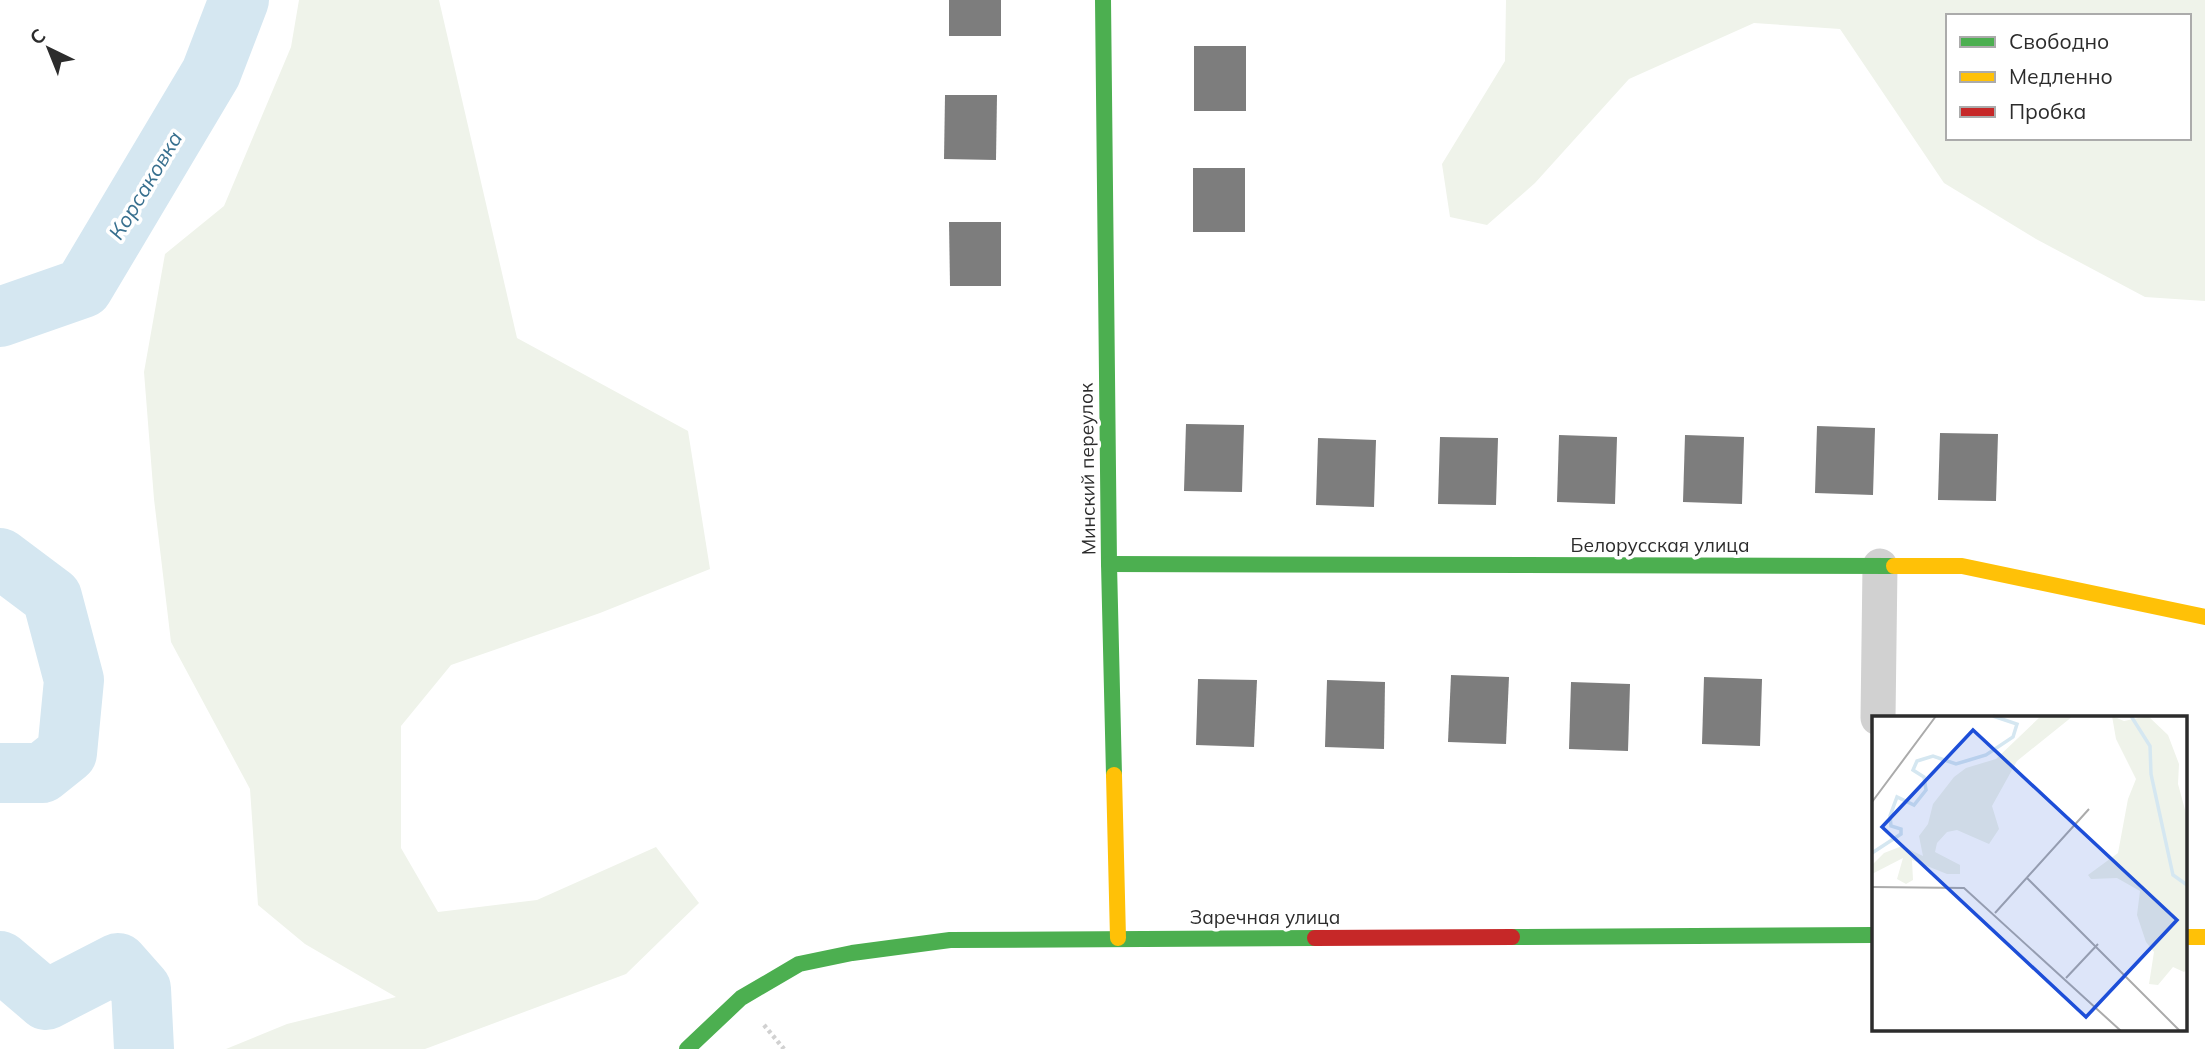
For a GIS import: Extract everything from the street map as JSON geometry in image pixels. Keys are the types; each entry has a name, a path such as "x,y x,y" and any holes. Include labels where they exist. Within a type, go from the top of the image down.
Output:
{"street":[{"name":"Минский переулок","path":"1102,0 1109,565 1118,938"},
{"name":"Белорусская улица","path":"1109,565 1962,566 2205,617"},
{"path":"1878,716 1880,566"},
{"name":"Заречная улица","path":"687,1049 741,998 799,964 852,953 950,940 1872,935"}],"shaded area":[{"path":"299,0 439,0 517,338 688,431 710,569 600,613 451,665 401,726 401,848 438,912 537,900 656,847 699,903 626,974 425,1049 226,1049 287,1024 396,997 305,944 258,905 250,789 171,642 154,499 144,372 165,254 224,206 291,47"},
{"path":"1506,0 2205,0 2205,301 2145,297 2036,239 1944,183 1840,29 1754,23 1629,79 1535,183 1487,225 1450,217 1442,164 1505,61"}],"building":[{"path":"949,0 1001,0 1001,36 949,36"},
{"path":"1194,46 1246,46 1246,111 1194,111"},
{"path":"945,95 997,95 996,160 944,159"},
{"path":"1193,168 1245,168 1245,232 1193,232"},
{"path":"949,222 1001,222 1001,286 950,286"},
{"path":"1186,424 1244,425 1242,492 1184,491"},
{"path":"1817,426 1875,428 1873,495 1815,493"},
{"path":"1940,433 1998,434 1996,501 1938,500"},
{"path":"1559,435 1617,437 1615,504 1557,502"},
{"path":"1685,435 1744,437 1742,504 1683,502"},
{"path":"1440,437 1498,438 1496,505 1438,504"},
{"path":"1318,438 1376,440 1374,507 1316,505"},
{"path":"1451,675 1509,677 1506,744 1448,742"},
{"path":"1704,677 1762,679 1760,746 1702,744"},
{"path":"1198,679 1257,680 1254,747 1196,745"},
{"path":"1327,680 1385,682 1384,749 1325,747"},
{"path":"1571,682 1630,684 1628,751 1569,749"}],"waterway":[{"name":"Корсаковка","path":"0,317 83,288 211,73 239,0"},
{"name":"Корсаковка","path":"0,558 52,597 74,680 67,753 42,773 0,773"},
{"name":"Корсаковка","path":"0,961 46,1000 118,963 141,989 144,1049"}],"traffic: fast":[{"path":"1103,0 1114,775"},
{"path":"1109,564 1894,566"},
{"path":"1512,937 1872,935"},
{"path":"687,1049 741,998 799,964 852,953 950,940 1315,938"}],"traffic: slow":[{"path":"1894,566 1962,566 2205,617"},
{"path":"1114,775 1118,938"},
{"path":"2188,937 2205,937"}],"traffic: jam":[{"path":"1315,938 1512,937"}]}
